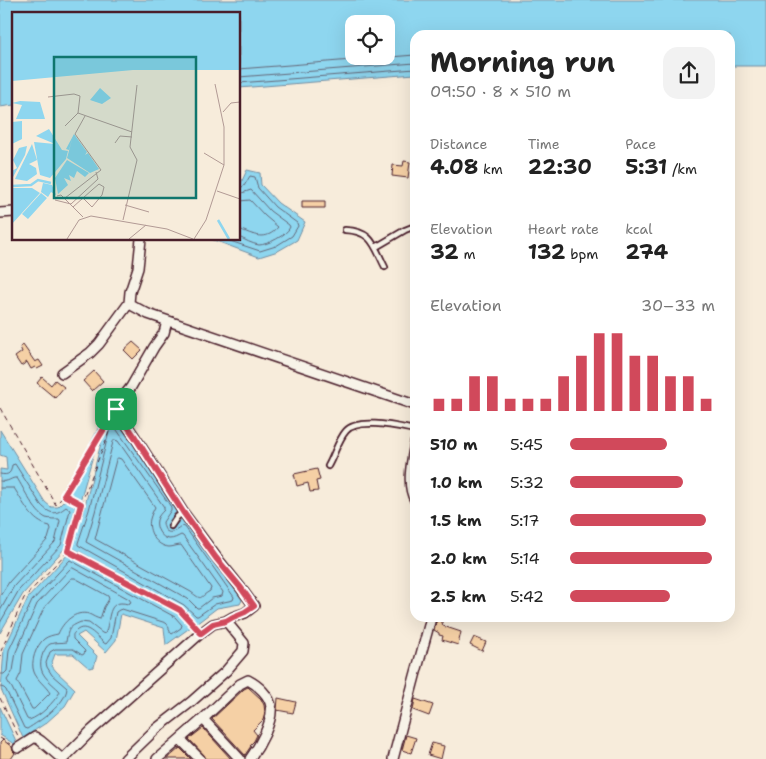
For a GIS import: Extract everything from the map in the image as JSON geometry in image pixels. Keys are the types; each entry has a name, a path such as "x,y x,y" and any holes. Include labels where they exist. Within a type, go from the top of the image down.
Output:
{"street":[{"path":"62,373 90,353 99,344 129,303 130,292 138,268 142,240"},
{"path":"129,303 148,314 167,321 410,403"},
{"path":"21,746 34,737 62,759 201,633 213,624 226,621 254,606 183,512 116,411 118,404 131,387 164,333 167,321"},
{"path":"125,759 156,729 191,702 226,671 243,651 244,644 226,621"},
{"path":"393,759 431,622"},
{"path":"157,759 240,684 248,680 254,683 267,696 271,706 271,715 261,743 250,759"},
{"path":"203,719 240,759"},
{"path":"180,739 200,759"}],"lane":[{"path":"376,247 410,228"},
{"path":"345,230 355,230 368,237 376,247 385,267"},
{"path":"328,466 345,432 354,426 372,424 410,429"},
{"path":"171,526 183,512"}],"path":[{"path":"0,408 56,505 116,411"},
{"path":"0,660 1,651 24,598 68,551 81,504 116,411"},
{"path":"64,495 81,504"},
{"path":"68,551 180,610 201,633"},
{"path":"0,698 21,746"},
{"path":"0,738 21,746"}],"water":[{"path":"0,0 766,0 766,66 735,66 735,30 410,30 410,74 240,88 240,12 12,12 12,105 0,107"},
{"path":"247,170 260,173 261,185 278,203 305,222 297,240 278,251 259,257 214,240 240,240 241,183"},
{"path":"109,412 121,426 179,510 168,523 170,528 176,525 183,517 242,600 240,604 217,608 196,624 182,609 71,547 84,509"},
{"path":"105,414 80,501 67,494"},
{"path":"0,430 45,502 51,507 58,507 65,500 76,506 66,547 23,594 0,633 0,469 7,470 6,457 0,455"},
{"path":"69,553 178,613 191,627 166,645 164,628 121,614 116,640 106,652 84,632 77,636 97,656 94,667 89,668 73,654 55,654 51,665 75,689 65,706 46,723 23,738 1,689 4,649 28,598"},
{"path":"0,707 16,741 14,744 0,735"}],"building":[{"path":"404,161 410,162 408,178 392,176 393,165 403,166"},
{"path":"302,201 325,201 325,208 302,208"},
{"path":"133,342 142,350 133,359 124,350"},
{"path":"23,345 35,362 39,360 43,366 31,369 27,362 21,366 15,357 22,352 20,347"},
{"path":"94,371 103,381 92,391 83,381"},
{"path":"42,377 51,385 55,380 64,387 55,398 37,383"},
{"path":"317,469 320,480 316,481 318,491 310,492 308,483 297,486 294,474"},
{"path":"436,622 442,622 443,626 461,632 458,645 442,640 443,636 434,630"},
{"path":"474,637 486,642 482,651 470,645"},
{"path":"248,687 261,699 265,713 263,720 253,730 257,735 245,755 212,719"},
{"path":"278,698 296,702 293,713 277,710"},
{"path":"415,699 433,705 429,716 413,710"},
{"path":"203,728 231,759 206,759 189,739"},
{"path":"406,735 416,738 411,753 402,750"},
{"path":"3,740 12,747 15,753 11,759 0,759 0,743"},
{"path":"432,743 444,746 441,759 428,755"},
{"path":"180,748 191,759 167,759"}],"route":[{"path":"116,409 116,414 135,437 183,512 254,606 248,611 226,621 213,624 201,633 180,610 68,551 81,504 64,495 116,409"}]}
